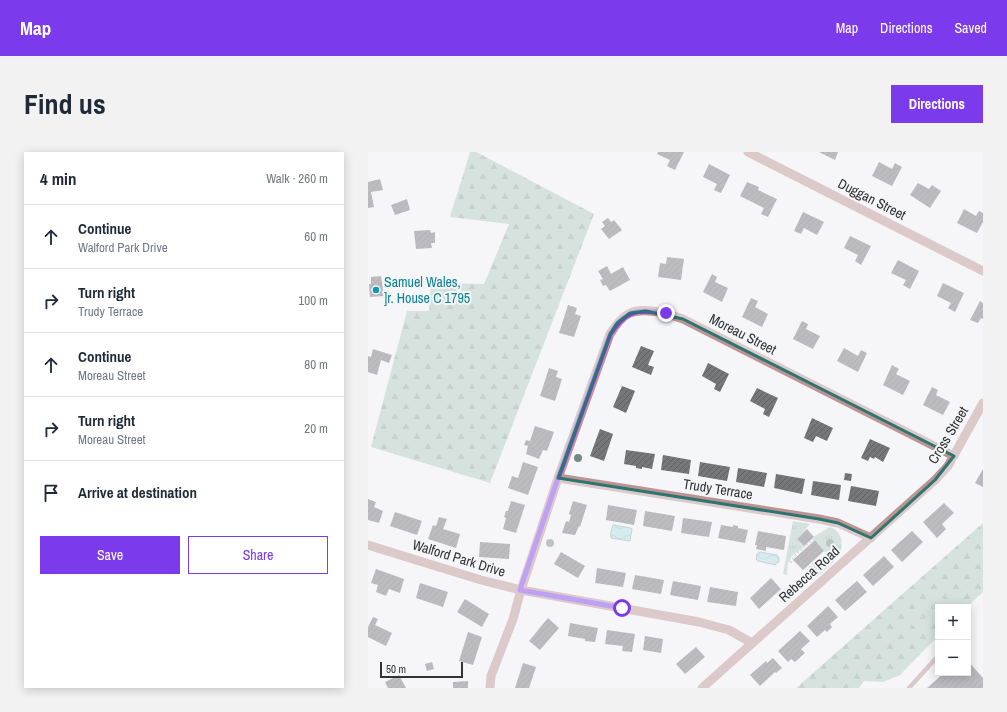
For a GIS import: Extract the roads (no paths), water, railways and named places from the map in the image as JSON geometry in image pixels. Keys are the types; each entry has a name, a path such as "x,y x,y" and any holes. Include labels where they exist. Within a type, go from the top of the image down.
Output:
{"street":[{"name":"Duggan Street","path":"748,152 983,271"},
{"name":"Moreau Street","path":"558,478 610,334 617,323 630,313 646,311 666,313 683,319 954,456"},
{"name":"Cross Street","path":"935,480 948,466 983,403"},
{"name":"Trudy Terrace","path":"558,478 819,519 838,523 871,538"},
{"path":"490,688 491,676 513,619 520,590 558,478"},
{"name":"Rebecca Road","path":"702,688 935,480"},
{"name":"Walford Park Drive","path":"368,544 482,580 520,590 699,622 729,630 752,643"}],"lane":[{"path":"908,688 935,659"}],"water":[{"path":"613,525 631,528 630,541 611,538 610,535"},
{"path":"760,552 777,555 779,562 776,563 776,565 758,561 756,559 757,554"}],"place":[{"name":"Samuel Wales, ]r. House C 1795","path":"376,290"}]}
